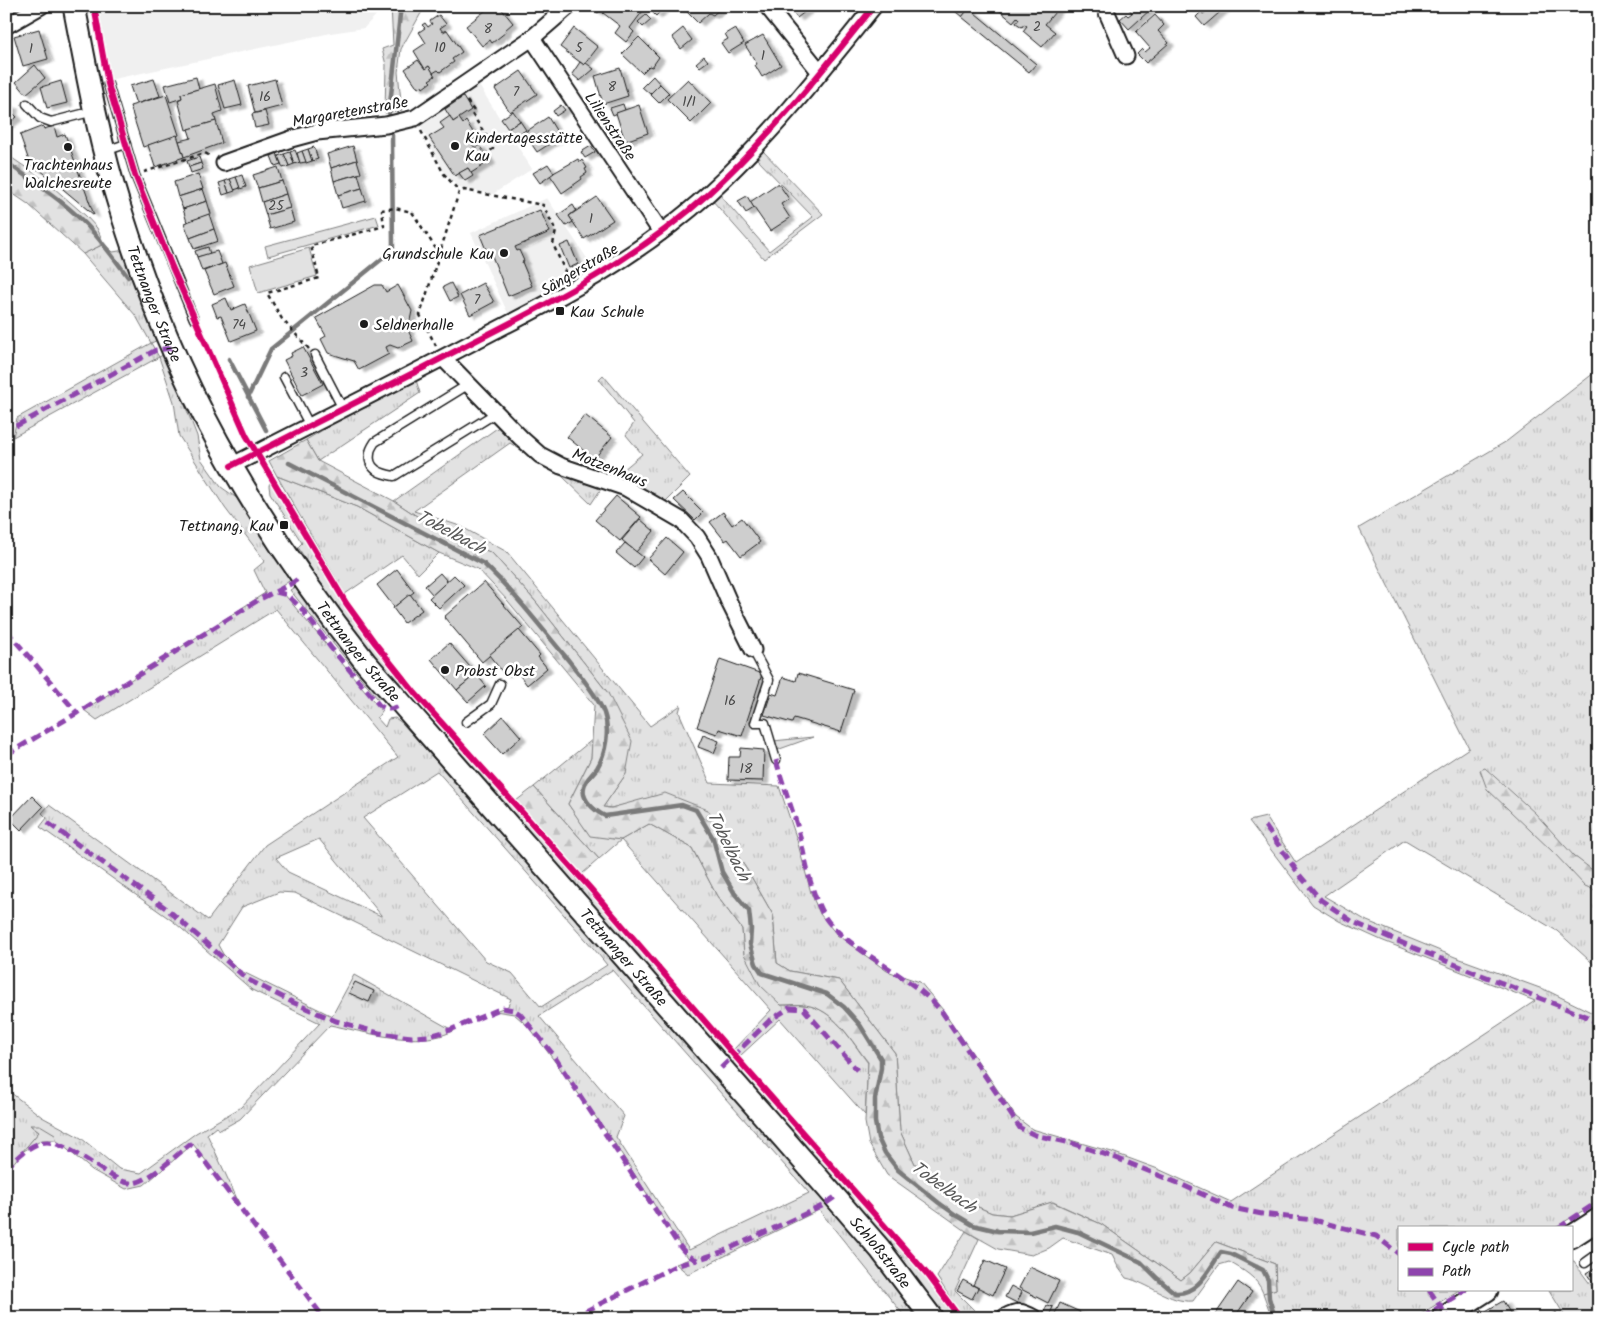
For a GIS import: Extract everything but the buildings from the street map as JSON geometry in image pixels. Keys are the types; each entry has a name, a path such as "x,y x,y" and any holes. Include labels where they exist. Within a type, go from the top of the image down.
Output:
{"main road":[{"name":"Tettnanger Straße","path":"74,6 94,111 104,151 120,208 157,312 184,374 231,466 270,530 301,576 366,663 828,1188"},
{"name":"Schloßstraße","path":"828,1188 880,1249 932,1318"},
{"path":"1572,1236 1599,1219"},
{"path":"1443,1318 1484,1292"}],"street":[{"path":"6,26 41,6"},
{"name":"Margaretenstraße","path":"224,163 291,139 317,132 386,125 415,118 532,38 569,6"},
{"path":"767,6 820,72"},
{"name":"Sängerstraße","path":"231,466 574,290 621,262 708,194 732,171 793,105 874,6"},
{"path":"1104,6 1126,56"},
{"name":"Lilienstraße","path":"532,38 661,232"},
{"name":"Motzenhaus","path":"443,358 496,413 540,454 561,466 626,488 680,520 697,537 709,556 753,650"},
{"path":"1005,1316 1015,1311 1024,1312 1034,1318"}],"lane":[{"path":"108,84 135,176 194,319"},
{"path":"27,104 40,118 51,122 94,111"},
{"path":"104,151 126,144"},
{"path":"315,355 342,410"},
{"path":"284,377 310,426"},
{"path":"469,384 375,442 369,454 372,467 382,474 394,476 496,413"},
{"path":"753,650 769,680 756,723 766,723 776,760"},
{"path":"466,722 491,704 500,684"},
{"path":"1585,1263 1599,1253"}],"path":[{"path":"459,89 474,111 472,114 493,146 493,149 485,154"},
{"path":"426,142 444,174 459,192"},
{"path":"135,176 205,153 224,163"},
{"path":"459,192 464,190 543,205 556,231 553,244 574,290"},
{"path":"443,358 420,315 459,192"},
{"path":"315,355 282,319 267,293 320,278 311,246 384,226 382,210 395,208 412,212 440,255"}],"shaded area":[{"path":"96,6 380,6 380,11 364,28 331,33 109,80"},
{"path":"478,84 532,169 493,194 459,188 444,172 419,122"},
{"path":"547,198 596,272 510,318 471,233"}],"green space":[{"path":"391,6 425,6 401,49 398,72 402,110 385,113 386,65 382,49 393,45"},
{"path":"763,151 823,214 764,259 712,200 719,194 769,251 813,217 756,158"},
{"path":"6,154 46,181 86,216 97,228 104,244 83,254 28,204 6,189"},
{"path":"376,216 379,225 268,256 265,246"},
{"path":"104,244 113,252 125,250 143,305 158,340 151,343 136,316 83,254"},
{"path":"309,248 317,276 258,293 250,265"},
{"path":"151,343 159,357 13,437 17,418"},
{"path":"165,354 197,436 201,459 221,487 241,501 292,579 279,588 382,711 377,718 385,727 388,719 395,718 402,723 614,959 875,1257 921,1318 906,1318 819,1210 688,1274 676,1264 689,1259 612,1139 530,1028 514,1014 495,1011 508,1006 511,999 295,893 279,892 242,907 218,945 223,954 239,970 332,1016 354,975 454,1031 435,1037 409,1039 382,1036 330,1025 240,1119 220,1130 216,1127 207,1134 239,1203 193,1144 144,1185 126,1189 92,1170 56,1140 55,1134 31,1126 39,1132 6,1172 6,1107 9,1102 6,1100 6,1089 42,1117 81,1138 119,1169 141,1173 196,1133 240,1108 320,1023 252,990 174,922 40,827 47,818 42,813 49,805 208,920 265,845 398,757 276,609 97,720 84,710 265,593 254,570 265,561 225,508 179,436 174,402 159,357","holes":["437,771 607,965 541,1007 512,973 486,961 363,818","319,839 381,915 381,916 288,872 276,858","612,970 809,1193 689,1250 616,1137 624,1116 539,1016"]},
{"path":"1599,369 1599,969 1557,931 1405,840 1324,896 1367,921 1455,957 1548,991 1599,1016 1599,1201 1557,1226 1398,1226 1398,1292 1456,1292 1415,1318 1272,1318 1263,1293 1276,1289 1275,1264 1216,1242 1190,1273 1181,1280 1101,1224 1053,1202 1010,1215 992,1213 971,1204 915,1164 900,1131 895,1053 839,980 790,971 777,963 773,915 749,873 708,810 636,802 611,808 603,807 626,774 608,693 536,602 492,553 438,530 394,501 500,426 603,486 591,504 561,475 510,443 414,511 460,526 507,552 650,726 681,705 679,712 710,783 779,786 797,840 811,893 820,914 837,935 887,971 920,982 943,1010 1016,1117 1032,1129 1112,1152 1158,1169 1231,1202 1535,1001 1381,940 1339,921 1313,905 1249,821 1266,817 1296,863 1469,748 1359,528 1507,441"},
{"path":"603,375 690,477 659,508 610,481 642,454 626,435 634,423 599,379"},
{"path":"416,380 420,393 318,461 306,440"},
{"path":"306,440 318,461 394,501 438,530 492,553 536,602 608,693 632,741 626,774 603,807 611,808 665,793 708,810 749,873 773,915 777,963 790,971 839,980 895,1053 900,1131 915,1164 971,1204 992,1213 1010,1215 1052,1202 1101,1224 1181,1280 1190,1273 1216,1242 1275,1264 1276,1289 1263,1293 1253,1278 1229,1262 1219,1265 1193,1301 1184,1301 1167,1296 1126,1278 1112,1255 1063,1238 1049,1248 1032,1255 998,1249 966,1231 887,1175 869,1144 865,1122 868,1062 834,1019 816,1008 805,1005 781,1005 760,985 744,954 742,929 717,896 692,848 649,824 621,840 590,836 568,804 591,758 594,705 508,601 478,569 439,553 357,507 277,476 269,461"},
{"path":"277,476 357,507 439,553 418,574 402,555 345,594"},
{"path":"270,481 344,606 405,687 399,690 332,604 298,547 302,543 270,493"},
{"path":"296,586 383,699 377,698 290,590"},
{"path":"425,709 613,920 730,1055 726,1059 421,716"},
{"path":"813,737 777,750 773,741"},
{"path":"593,739 591,758 568,804 590,835 621,840 599,859 534,787"},
{"path":"1485,768 1535,813 1574,856 1599,875 1599,889 1597,891 1585,886 1553,852 1487,789 1480,770"},
{"path":"534,787 599,859 582,874 516,801"},
{"path":"649,824 692,848 717,896 742,929 744,954 781,1005 805,1005 816,1008 834,1019 868,1063 865,1115 780,1019 740,1056 734,1049 771,1010 621,840"},
{"path":"735,1060 921,1272 955,1318 942,1318 730,1065"},
{"path":"30,1125 40,1125 55,1134 56,1140 42,1140 22,1152 39,1132"},
{"path":"966,1231 979,1239 955,1291 982,1318 963,1318 937,1277"},
{"path":"1572,1259 1599,1296 1599,1318 1566,1318 1550,1292 1572,1292"}],"waterway":[{"path":"389,113 401,6"},
{"path":"248,397 271,349 393,250 392,135"},
{"name":"Tobelbach","path":"6,162 52,195 84,222 128,277"},
{"name":"Tobelbach","path":"229,359 266,430"},
{"name":"Tobelbach","path":"289,463 484,564 526,609 586,683 604,713 607,727 605,748 597,768 585,784 584,792 587,801 593,808 605,816 682,805 696,810 713,838 722,872 735,894 749,911 750,944 756,964 762,973 827,994 844,1007 860,1025 881,1059 875,1099 875,1122 878,1138 885,1153 898,1170 939,1203 973,1225 998,1231 1030,1232 1055,1226 1078,1232 1141,1262 1175,1293 1183,1293 1190,1290 1202,1280 1221,1252 1231,1254 1263,1270 1268,1280 1269,1298 1275,1318"}],"marked path":[{"path":"16,426 156,350 172,348"},
{"path":"6,755 260,599 301,577"},
{"path":"276,592 287,595 301,608 331,648 379,705 390,709 401,705"},
{"path":"6,630 77,713"},
{"path":"776,760 797,825 814,892 824,916 831,925 858,948 902,977 930,999 942,1012 1020,1128 1035,1135 1071,1143 1116,1158 1178,1183 1232,1208 1262,1214 1313,1220 1376,1236 1398,1253"},
{"path":"6,792 10,796"},
{"path":"48,823 167,909 247,979 292,1002 336,1021 379,1033 412,1037 429,1036 450,1030 502,1008 514,1010 520,1014 552,1053 678,1244 685,1252 697,1260 724,1251 822,1206 835,1197"},
{"path":"1265,826 1301,877 1321,900 1353,922 1585,1016 1599,1024"},
{"path":"721,1068 769,1021 789,1008 804,1009 857,1070"},
{"path":"6,1169 30,1148 47,1142 71,1150 119,1180 133,1183 147,1178 190,1144 324,1318"},
{"path":"1561,1226 1599,1201"},
{"path":"572,1318 675,1266 697,1260"},
{"path":"1430,1292 1447,1316"},
{"path":"1422,1318 1463,1292"}],"cycle path":[{"path":"94,6 108,84 135,175 172,267 246,435 346,603 415,693 590,888 928,1275 960,1318"},
{"path":"231,466 534,311 625,258 654,238 709,193 753,149 795,103 874,6"}],"place":[{"name":"Kindertagesstätte Kau","path":"455,146"},
{"name":"Trachtenhaus Walchesreute","path":"68,147"},
{"name":"Grundschule Kau","path":"504,253"},
{"name":"Kau Schule","path":"560,311"},
{"name":"Seldnerhalle","path":"364,324"},
{"name":"Tettnang, Kau","path":"284,525"},
{"name":"Probst Obst","path":"445,670"}]}
